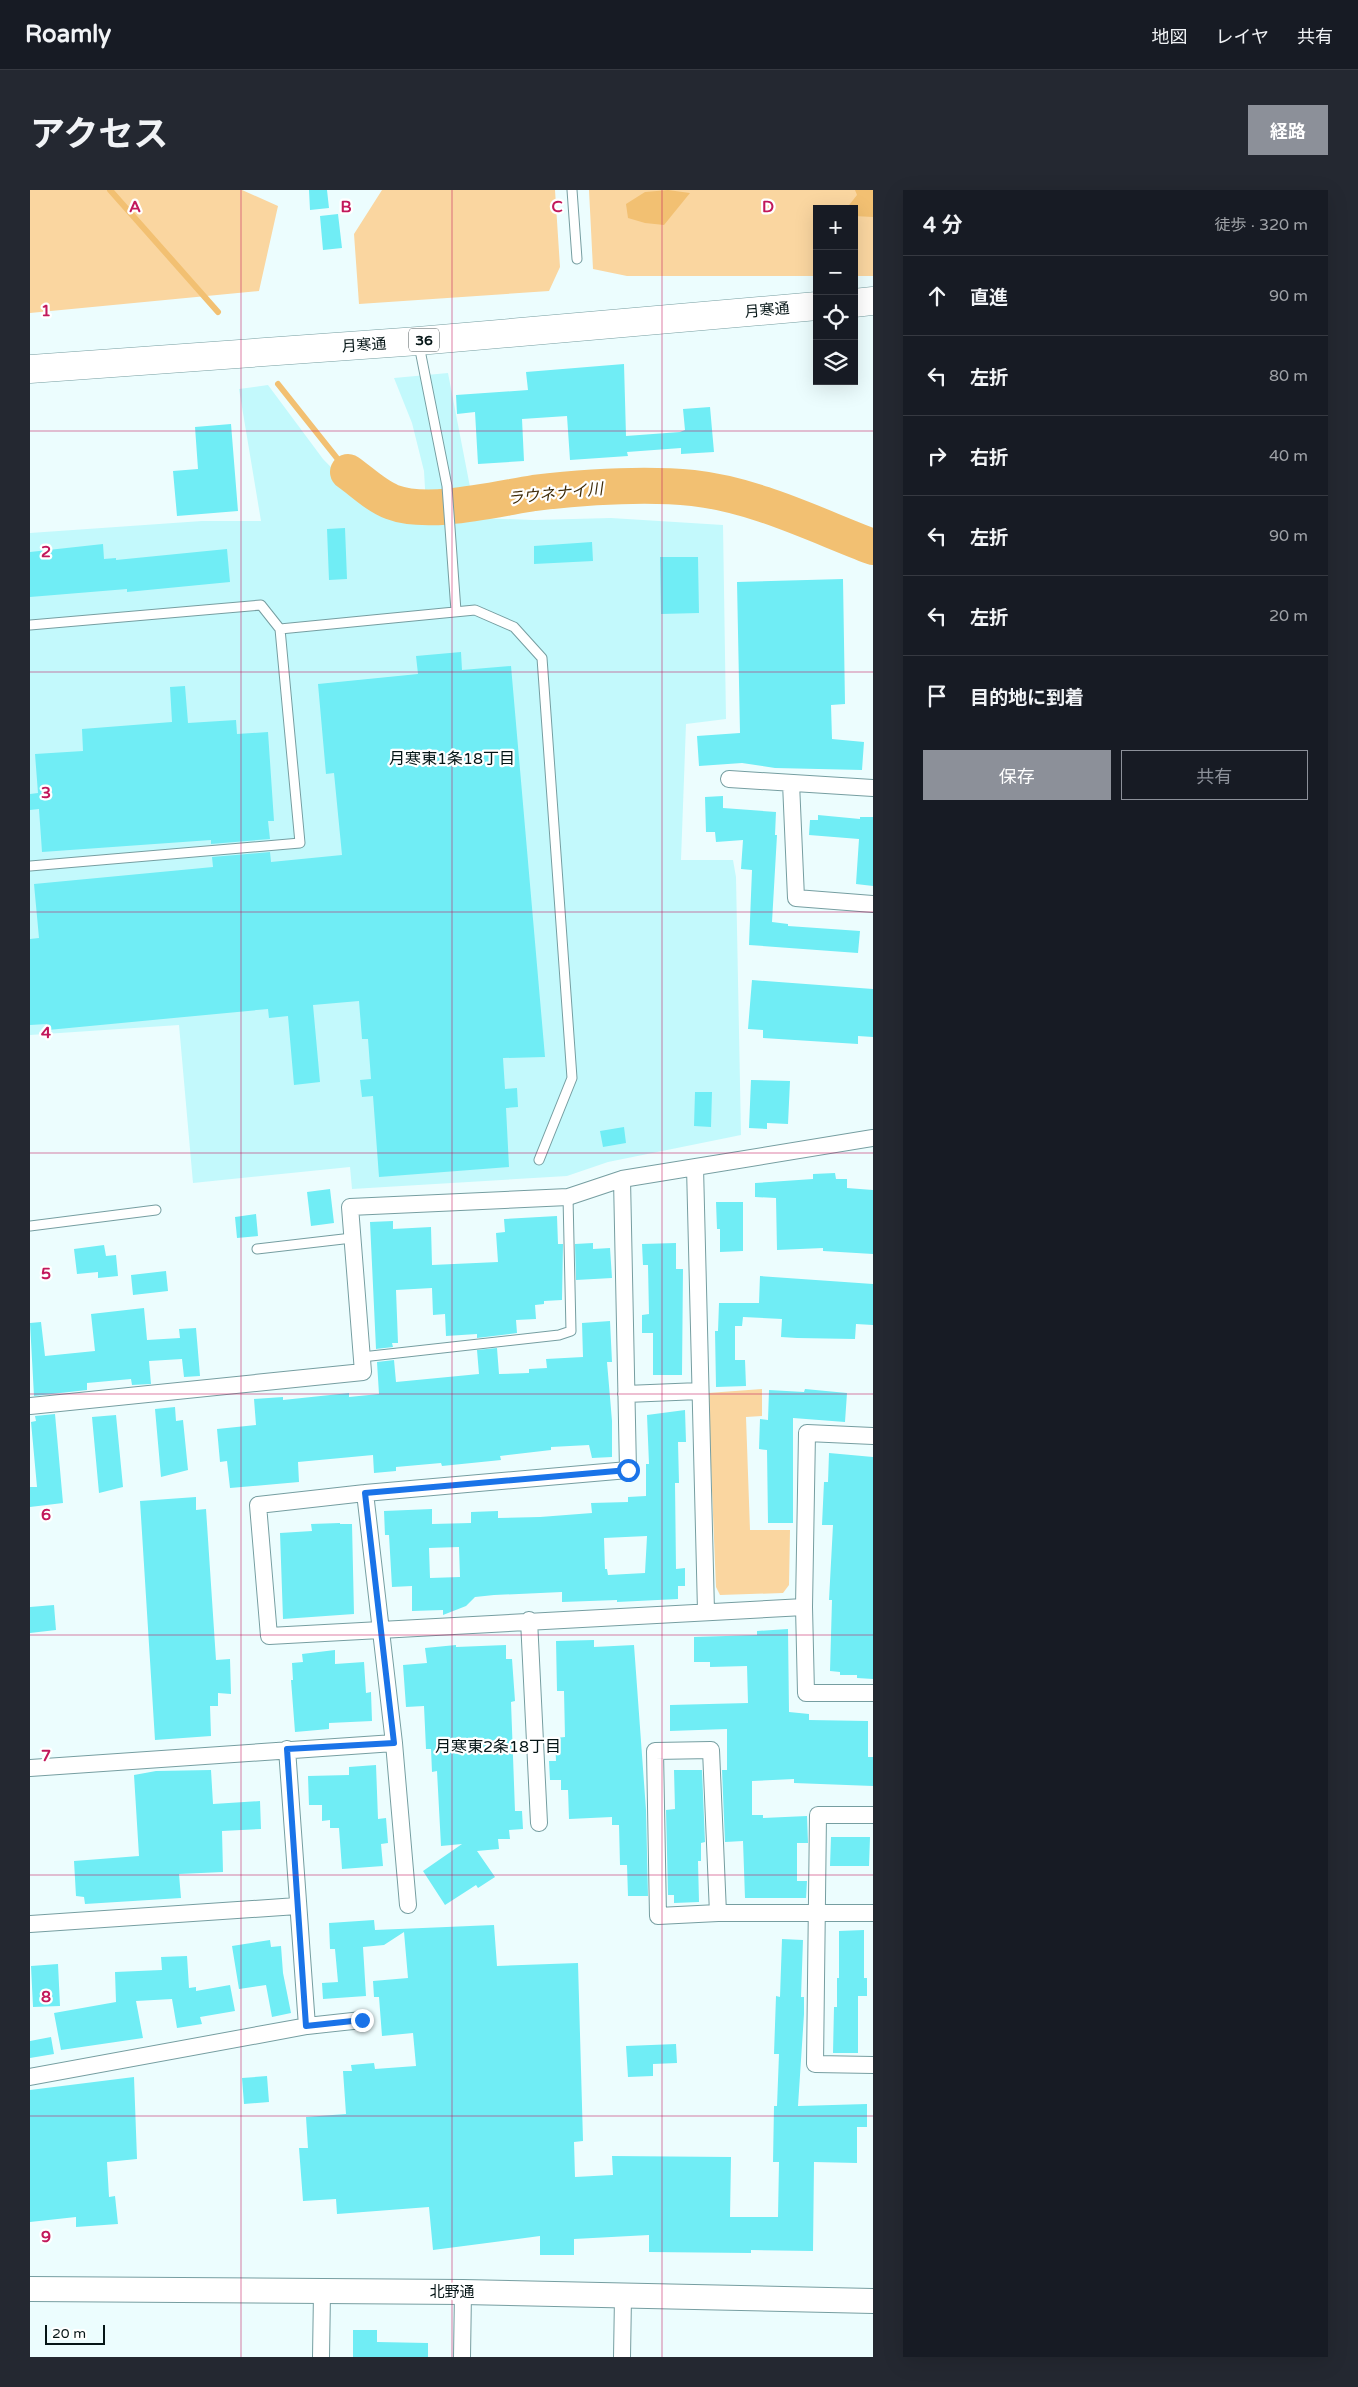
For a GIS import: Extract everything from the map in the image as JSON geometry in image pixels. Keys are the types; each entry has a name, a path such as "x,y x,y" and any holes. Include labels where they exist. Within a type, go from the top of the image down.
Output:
{"highway":[{"path":"858,303 873,301"},
{"name":"月寒通","path":"30,370 418,340 813,306"}],"street":[{"path":"729,778 873,788"},
{"path":"791,782 796,898 873,904"},
{"path":"30,1406 363,1372 350,1207 568,1197 622,1179 873,1138"},
{"path":"695,1167 706,1611"},
{"path":"622,1179 628,1470 365,1493 258,1505 269,1636 804,1606"},
{"path":"626,1394 700,1391"},
{"path":"873,1436 807,1433 804,1606 806,1693 873,1693"},
{"path":"365,1493 394,1743 408,1906"},
{"path":"529,1620 539,1823"},
{"path":"30,1768 394,1743"},
{"path":"287,1749 306,2026"},
{"path":"718,1913 711,1750 655,1751 658,1916 718,1913 873,1913"},
{"path":"873,1815 818,1814 818,1912 814,2064 873,2065"},
{"path":"30,1924 297,1906"},
{"path":"30,2077 306,2026 362,2020"},
{"name":"北野通","path":"30,2289 463,2292 873,2301"},
{"path":"321,2357 322,2292"},
{"path":"462,2357 463,2292"},
{"path":"622,2357 623,2297"}],"lane":[{"path":"572,190 577,259"},
{"path":"418,340 447,486 456,611"},
{"path":"30,625 261,605 280,630 300,843 30,866"},
{"path":"280,630 475,610 514,627 542,658 572,1078 539,1160"},
{"path":"362,1357 559,1335 571,1332 568,1197"},
{"path":"30,1226 156,1210"},
{"path":"257,1249 352,1238"}],"shaded area":[{"path":"30,190 242,190 278,206 259,291 30,313"},
{"path":"382,190 555,190 560,267 549,291 359,304 354,234"},
{"path":"589,190 873,190 873,276 858,276 858,205 813,205 813,276 627,276 593,269"},
{"path":"668,190 690,193 664,225 645,223 628,218 626,204 645,192"},
{"path":"855,190 873,190 873,217 858,216 858,205 849,205 857,195"},
{"path":"448,373 476,518 534,520 611,518 723,525 726,719 686,724 681,860 733,860 736,877 741,1135 608,1162 567,1176 352,1189 350,1167 193,1183 179,1025 30,1035 30,533 202,521 261,521 239,389 268,385 323,459 365,502 394,516 427,523 424,471 412,423 394,378"},
{"path":"762,1389 762,1416 746,1417 750,1530 790,1530 789,1585 783,1593 720,1595 716,1587 708,1393"}],"building":[{"path":"309,190 327,190 329,208 310,210"},
{"path":"338,214 342,248 323,250 320,216"},
{"path":"624,364 626,436 680,432 685,430 683,409 710,407 714,452 681,454 681,448 627,452 628,456 570,460 567,416 522,419 524,461 478,464 475,412 457,414 456,395 528,390 526,372"},
{"path":"231,424 238,511 177,516 173,471 198,469 195,427"},
{"path":"345,528 347,579 329,580 327,529"},
{"path":"592,542 593,561 534,564 534,546"},
{"path":"103,544 104,559 116,558 116,560 227,549 230,582 127,592 127,589 30,597 30,552"},
{"path":"660,557 698,557 699,613 661,614"},
{"path":"843,579 845,704 831,705 832,739 864,742 862,770 775,768 742,763 699,766 697,736 740,733 737,582"},
{"path":"461,652 462,670 511,666 545,1057 503,1058 505,1089 517,1088 518,1107 506,1108 509,1167 379,1177 373,1096 362,1097 360,1080 371,1079 368,1039 362,1039 359,1001 313,1005 320,1082 294,1085 288,1016 269,1018 268,1009 48,1030 47,1024 30,1025 30,939 39,938 34,884 213,867 212,857 270,852 271,862 342,855 334,773 326,774 318,684 418,674 416,656"},
{"path":"185,686 188,723 236,720 237,734 268,732 274,821 268,821 270,839 211,844 211,840 42,852 39,809 30,810 30,794 38,793 35,754 83,751 82,729 172,722 170,687"},
{"path":"723,796 723,808 776,812 775,835 777,835 772,922 788,924 788,926 860,931 858,953 749,945 752,870 741,869 743,840 716,842 715,832 706,832 705,797"},
{"path":"818,815 860,819 860,817 873,817 873,886 856,884 859,839 809,835 810,820 818,820"},
{"path":"752,980 873,989 873,1037 858,1036 858,1044 763,1038 763,1030 748,1029"},
{"path":"751,1080 790,1081 788,1124 767,1123 767,1129 749,1128"},
{"path":"695,1092 712,1092 711,1127 694,1126"},
{"path":"624,1127 626,1143 603,1147 600,1131"},
{"path":"835,1173 836,1179 847,1179 847,1188 873,1190 873,1254 823,1251 823,1248 777,1250 776,1198 755,1197 755,1183 813,1179 813,1174"},
{"path":"330,1189 334,1223 311,1226 307,1192"},
{"path":"716,1202 743,1202 743,1251 720,1252 720,1229 717,1229"},
{"path":"256,1214 258,1236 237,1238 235,1217"},
{"path":"557,1216 558,1244 563,1244 562,1300 544,1301 544,1304 535,1305 536,1319 516,1320 517,1333 477,1338 477,1334 446,1336 445,1314 433,1315 432,1288 396,1290 398,1343 392,1343 393,1347 376,1349 370,1222 393,1221 393,1229 431,1227 432,1265 498,1262 496,1233 505,1232 504,1219"},
{"path":"593,1243 593,1249 610,1248 612,1278 576,1280 575,1244"},
{"path":"676,1243 676,1269 683,1269 682,1375 653,1375 653,1333 642,1333 642,1315 649,1314 648,1265 643,1265 642,1244"},
{"path":"104,1245 106,1256 116,1255 118,1276 98,1278 98,1272 77,1274 74,1249"},
{"path":"166,1271 168,1291 133,1295 131,1275"},
{"path":"760,1276 873,1284 873,1325 856,1324 855,1339 797,1338 781,1337 782,1319 743,1317 742,1326 735,1326 735,1360 745,1360 746,1386 716,1387 715,1331 718,1331 719,1303 759,1303"},
{"path":"144,1308 147,1340 180,1338 179,1329 196,1328 200,1376 184,1377 182,1359 149,1361 151,1384 132,1385 131,1379 87,1383 87,1390 34,1396 30,1323 41,1322 45,1356 95,1351 91,1314"},
{"path":"610,1321 612,1362 607,1362 612,1421 612,1457 592,1458 589,1445 551,1447 551,1450 500,1456 501,1460 442,1466 441,1463 396,1467 396,1471 374,1473 373,1455 298,1462 299,1482 230,1488 227,1461 220,1462 217,1429 256,1425 254,1399 283,1397 283,1400 349,1393 349,1397 379,1394 377,1362 394,1360 396,1382 479,1374 477,1350 497,1348 499,1374 529,1373 529,1369 547,1368 546,1359 583,1357 582,1323"},
{"path":"805,1389 847,1393 845,1422 793,1418 793,1523 768,1523 767,1450 759,1449 760,1419 768,1420 769,1390 804,1392"},
{"path":"175,1407 176,1421 183,1420 188,1470 161,1477 155,1409"},
{"path":"685,1410 686,1442 678,1442 679,1483 675,1483 676,1569 685,1568 685,1586 678,1586 678,1599 562,1602 562,1592 494,1595 475,1597 466,1606 443,1615 443,1610 412,1611 412,1586 392,1587 389,1535 385,1535 384,1511 432,1509 432,1524 471,1523 471,1512 498,1511 498,1518 592,1513 591,1503 628,1502 628,1497 646,1496 646,1464 649,1464 647,1415","holes":["647,1536 645,1573 608,1575 607,1569 605,1569 604,1538","459,1547 460,1577 430,1578 429,1548"]},
{"path":"55,1414 63,1503 30,1507 30,1487 37,1487 31,1422 36,1421 35,1416"},
{"path":"116,1415 123,1487 99,1493 92,1417"},
{"path":"829,1453 873,1457 873,1679 857,1678 857,1675 840,1675 840,1672 830,1671 832,1600 829,1600 833,1525 822,1525 824,1482 828,1482"},
{"path":"196,1497 196,1510 206,1509 216,1660 230,1659 231,1694 218,1693 218,1706 210,1706 211,1736 155,1740 140,1501"},
{"path":"311,1524 352,1524 354,1614 283,1619 280,1533 312,1531"},
{"path":"54,1605 56,1630 30,1633 30,1607"},
{"path":"788,1629 789,1712 809,1714 809,1720 868,1721 868,1757 873,1757 873,1786 794,1783 794,1779 752,1781 752,1815 763,1815 763,1818 807,1816 808,1843 797,1843 797,1881 807,1881 806,1898 745,1898 743,1841 725,1842 722,1770 727,1770 727,1729 670,1731 670,1705 748,1703 747,1666 710,1667 710,1662 694,1662 694,1637 757,1635 757,1631"},
{"path":"594,1640 594,1647 634,1645 646,1810 648,1896 628,1896 627,1865 620,1865 619,1825 612,1825 612,1817 569,1819 568,1790 561,1790 561,1780 550,1780 549,1761 556,1761 555,1738 565,1737 564,1691 557,1691 556,1641"},
{"path":"456,1645 456,1647 506,1645 506,1659 512,1659 515,1701 511,1702 515,1811 522,1811 523,1829 509,1830 510,1839 498,1839 499,1849 477,1851 495,1877 478,1888 476,1885 445,1905 423,1871 462,1844 441,1846 437,1771 432,1772 431,1749 426,1749 424,1706 406,1707 403,1665 427,1663 425,1648"},
{"path":"335,1650 335,1664 364,1662 366,1693 371,1692 372,1721 329,1723 329,1729 295,1732 291,1680 293,1680 292,1663 303,1662 302,1654"},
{"path":"376,1765 378,1819 386,1818 388,1843 381,1844 383,1866 342,1869 339,1828 330,1828 330,1820 322,1821 322,1805 309,1805 308,1776 349,1775 349,1767"},
{"path":"211,1770 213,1804 260,1801 261,1829 222,1831 223,1872 179,1874 181,1898 85,1904 84,1897 76,1896 74,1861 139,1856 134,1775 156,1771"},
{"path":"674,1770 702,1770 705,1842 701,1843 701,1861 698,1861 699,1902 674,1903 674,1895 668,1895 666,1810 675,1809"},
{"path":"831,1837 870,1837 869,1866 830,1866"},
{"path":"374,1920 375,1930 494,1925 497,1966 578,1963 583,2141 574,2142 575,2177 613,2175 612,2156 731,2157 730,2217 778,2217 779,2162 773,2162 774,2106 777,2106 779,2054 774,2054 776,1996 780,1997 782,1939 803,1940 801,1997 804,1997 804,2014 798,2106 867,2104 867,2127 857,2127 857,2163 814,2162 813,2251 751,2250 751,2253 649,2252 649,2235 574,2239 574,2255 540,2255 540,2236 433,2250 429,2207 337,2214 336,2199 303,2201 299,2148 308,2148 306,2117 346,2114 343,2071 352,2071 351,2065 374,2063 375,2069 416,2066 413,2033 382,2036 379,1997 374,1997 373,1981 408,1978 404,1932 384,1945 363,1947 366,1996 323,1999 322,1983 338,1982 335,1949 330,1949 329,1923"},
{"path":"864,1930 864,1978 867,1978 867,1996 858,1996 858,2053 833,2053 834,2007 837,2007 837,1978 839,1978 839,1931"},
{"path":"270,1940 271,1947 281,1946 283,1973 291,2013 272,2017 266,1985 239,1989 232,1946"},
{"path":"187,1956 189,1988 196,1987 196,1991 230,1985 235,2011 200,2017 202,2024 177,2028 172,1999 136,2001 143,2038 61,2050 54,2013 116,2002 115,1972 162,1970 161,1957"},
{"path":"58,1964 60,2006 33,2007 31,1966"},
{"path":"51,2037 54,2054 30,2058 30,2041"},
{"path":"676,2044 677,2063 653,2064 653,2076 628,2077 626,2046"},
{"path":"267,2076 269,2102 244,2104 242,2078"},
{"path":"134,2077 137,2159 107,2162 109,2197 115,2196 118,2224 76,2227 76,2217 30,2222 30,2090"},
{"path":"353,2330 377,2330 377,2342 428,2343 428,2357 353,2357"}],"waterway":[{"name":"ラウネナイ川","path":"110,190 218,312"},
{"name":"ラウネナイ川","path":"278,384 348,472"},
{"name":"ラウネナイ川","path":"348,472 374,492 392,502 407,506 424,507 462,505 534,493 593,487 654,486 693,488 740,497 762,504 873,547"}],"district":[{"name":"月寒東1条18丁目","path":"452,758"},
{"name":"月寒東2条18丁目","path":"498,1746"}],"route":[{"path":"362,2020 306,2026 287,1749 394,1743 365,1493 628,1470"}]}
